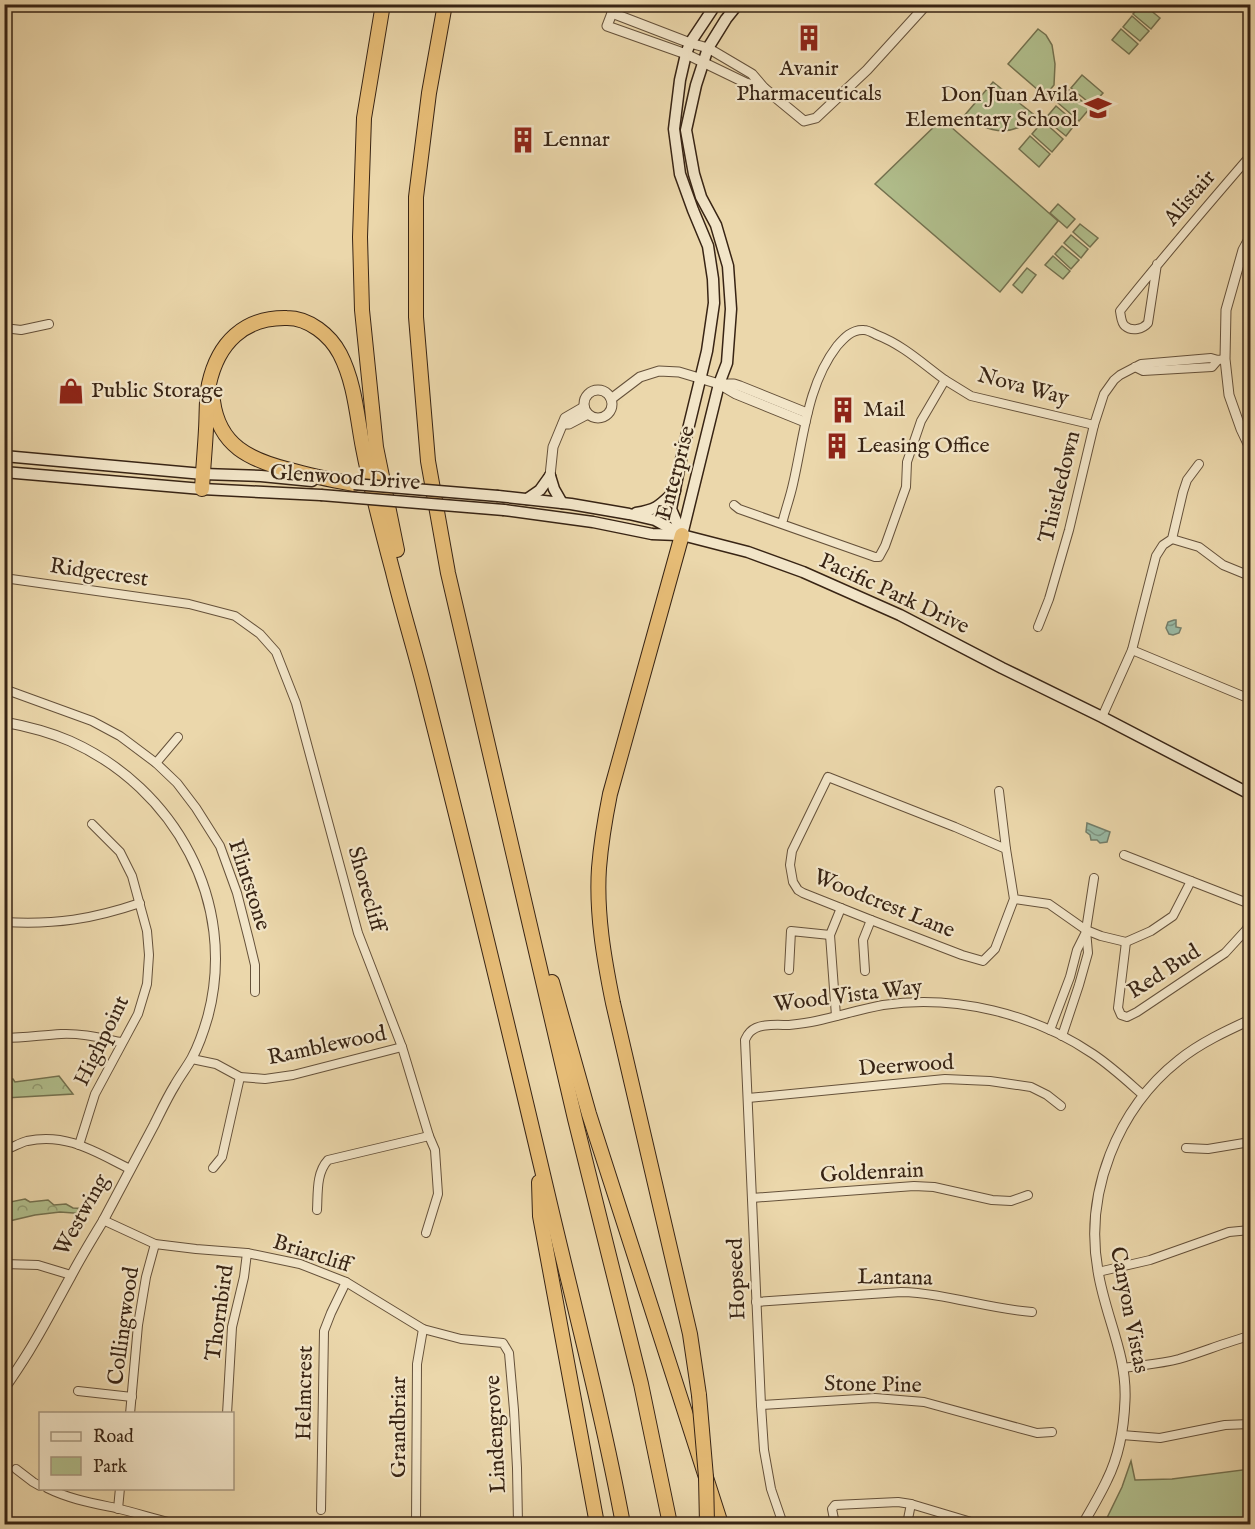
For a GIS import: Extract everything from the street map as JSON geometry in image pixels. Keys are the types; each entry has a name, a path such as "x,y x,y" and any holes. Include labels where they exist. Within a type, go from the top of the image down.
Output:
{"highway":[{"path":"383,4 364,118 360,237 362,310 376,447 425,693"},
{"path":"444,4 429,93 416,197 416,317 428,460 448,573 575,1119 641,1384 670,1524"},
{"path":"202,489 209,386 214,368 228,341 255,324 276,318 292,318 309,323 329,338 339,351 348,372 363,449 539,1156 610,1456 623,1524"},
{"path":"214,368 215,415 220,428 243,453 265,464 317,479 354,484"},
{"path":"682,535 610,794 599,869 599,912 604,958 613,1003 690,1334 699,1395 706,1477 707,1524"},
{"path":"497,783 589,1114 721,1524"},
{"path":"539,1156 540,1216 597,1524"}],"main road":[{"name":"Enterprise","path":"682,535 671,510 707,351 714,303 708,246 680,174 674,129 680,80 686,54 690,43 716,4"},
{"name":"Enterprise","path":"682,535 727,363 731,309 728,266 716,225 701,197 694,174 686,130 696,85 708,48 738,4"},
{"name":"Glenwood Drive","path":"4,456 203,474 317,479"},
{"name":"Glenwood Drive","path":"4,472 202,489 321,495 504,510 593,522 652,534 682,535"},
{"path":"527,499 540,490 550,476"},
{"path":"550,476 562,503"},
{"name":"Glenwood Drive","path":"354,484 498,496"},
{"path":"630,514 651,511 675,491"},
{"name":"Pacific Park Drive","path":"498,496 562,503 655,520 682,535 748,552 803,572 900,615 1251,794"}],"street":[{"path":"764,88 686,54 607,26 613,9 690,43 708,48 752,74 764,88 804,121 816,118 867,70 927,4"},
{"name":"Alistair","path":"1157,264 1148,323 1144,328 1139,329 1125,326 1120,311 1157,264 1251,156"},
{"path":"1251,237 1244,250 1226,310 1221,359 1229,395 1241,429 1251,448"},
{"path":"4,328 21,330 49,324"},
{"name":"Nova Way","path":"782,524 806,418 818,379 831,354 844,337 854,332 864,330 886,338 971,396 1094,425"},
{"name":"Thistledown","path":"1038,627 1069,530 1094,425 1104,394 1120,375 1141,364 1221,359"},
{"path":"611,399 640,377 659,371 679,372 720,384 740,386 806,418"},
{"name":"Nova Way","path":"734,505 739,509 879,557 906,487 907,462 921,421 945,380"},
{"path":"595,390 603,391 611,399 612,407 605,417 597,418 586,411 585,397 595,390"},
{"path":"550,476 553,447 563,424 569,424 586,411"},
{"path":"1102,717 1132,650 1156,556 1163,545 1172,538 1187,480 1199,464"},
{"path":"1172,538 1199,547 1223,565 1251,576"},
{"name":"Ridgecrest","path":"4,578 189,604"},
{"name":"Shorecliff","path":"189,604 234,616 260,634 276,652 296,702 358,933 402,1047 435,1150 438,1194 426,1233"},
{"path":"1132,650 1251,699"},
{"name":"Flintstone","path":"4,689 120,735 156,763 184,791 220,846 237,893 255,965 255,992"},
{"name":"Westwing","path":"4,722 27,726 69,741 97,755 120,771 159,807 189,849 200,872 210,907 215,954 214,986 208,1015 192,1059 175,1084 103,1220 30,1350 4,1389"},
{"path":"156,763 178,737"},
{"name":"Woodcrest Lane","path":"999,790 1014,899 995,949 983,961 871,921 798,890 793,882 790,866 792,851 828,777 1006,849"},
{"name":"Highpoint","path":"79,1145 95,1094 138,1014 147,984 149,955 147,931 132,876 120,852 92,825"},
{"path":"1124,855 1251,904"},
{"path":"1062,1036 1088,953 1086,930 1094,878"},
{"path":"1014,899 1049,904 1086,930 1126,942 1151,931 1173,916 1191,881"},
{"path":"4,922 44,923 80,920 140,903"},
{"path":"836,1016 830,935 841,908"},
{"path":"865,971 863,940 871,921"},
{"name":"Red Bud","path":"1126,942 1118,1008 1121,1016 1127,1017 1226,953 1251,923"},
{"path":"1050,1030 1086,930"},
{"path":"789,970 791,931 830,935"},
{"name":"Wood Vista Way","path":"750,1031 764,1026 815,1021 884,1005 923,1002 987,1009 1016,1017 1062,1036 1094,1055 1143,1095"},
{"name":"Canyon Vistas","path":"1083,1524 1108,1478 1122,1435 1125,1399 1118,1342 1105,1301 1095,1249 1095,1224 1102,1175 1126,1120 1143,1095 1196,1047 1251,1020"},
{"name":"Hopseed","path":"750,1031 745,1040 764,1450 771,1488 783,1524"},
{"path":"4,1038 61,1034 86,1035 122,1042"},
{"name":"Ramblewood","path":"192,1059 216,1064 240,1077 265,1079 292,1075 402,1047"},
{"path":"213,1168 222,1156 240,1077"},
{"name":"Deerwood","path":"748,1098 945,1079 990,1081 1031,1087 1047,1095 1061,1106"},
{"path":"1248,1092 1251,1111"},
{"path":"317,1210 319,1175 328,1160 429,1136"},
{"path":"4,1150 34,1140 57,1140 98,1152 130,1169"},
{"path":"1186,1148 1208,1149 1251,1142"},
{"name":"Goldenrain","path":"752,1198 914,1186 934,1187 992,1200 1011,1201 1028,1195"},
{"name":"Briarcliff","path":"103,1220 155,1244 196,1250 247,1253 300,1264 346,1282 423,1329 461,1339 502,1343"},
{"path":"1098,1272 1150,1260 1229,1232 1251,1230"},
{"name":"Collingwood","path":"130,1412 138,1325 146,1277 155,1244"},
{"name":"Thornbird","path":"227,1412 232,1327 244,1277 247,1253"},
{"path":"4,1264 38,1265 71,1275"},
{"name":"Helmcrest","path":"321,1510 324,1331 346,1282"},
{"name":"Lantana","path":"756,1302 901,1292 920,1293 1009,1310 1032,1312"},
{"name":"Grandbriar","path":"416,1524 417,1364 423,1329"},
{"path":"1123,1368 1156,1364 1231,1340 1251,1336"},
{"name":"Lindengrove","path":"502,1343 509,1353 518,1468 518,1524"},
{"path":"78,1392 132,1397"},
{"name":"Stone Pine","path":"761,1405 875,1398 924,1402 1037,1433 1052,1432"},
{"path":"1122,1435 1160,1438 1225,1425 1251,1424"},
{"path":"16,1469 39,1485"},
{"path":"51,1490 83,1502 176,1524"},
{"path":"118,1509 120,1490"},
{"path":"835,1524 832,1509 835,1505 898,1502 977,1524"},
{"path":"907,1524 911,1504"}],"green space":[{"path":"1142,4 1160,18 1151,29 1133,14"},
{"path":"1132,16 1149,31 1140,41 1123,27"},
{"path":"1038,29 1046,35 1052,45 1055,64 1054,85 1045,96 1008,64"},
{"path":"1121,29 1138,44 1129,54 1112,40"},
{"path":"1082,75 1103,93 1092,105 1071,88"},
{"path":"993,82 1033,114 1016,129 992,130 964,116"},
{"path":"1069,90 1090,108 1079,121 1058,103"},
{"path":"1056,106 1076,123 1066,136 1045,119"},
{"path":"942,119 1058,221 1000,292 875,184"},
{"path":"1043,121 1063,139 1052,152 1032,134"},
{"path":"1030,136 1050,154 1039,167 1019,149"},
{"path":"1058,204 1075,219 1067,228 1050,213"},
{"path":"1080,224 1098,238 1090,247 1073,232"},
{"path":"1071,235 1088,249 1081,258 1064,243"},
{"path":"1062,246 1079,260 1071,269 1055,254"},
{"path":"1053,256 1070,271 1063,279 1045,265"},
{"path":"1027,268 1036,275 1022,293 1013,285"},
{"path":"59,1076 73,1094 5,1098 5,1079 13,1079 15,1082"},
{"path":"25,1199 30,1202 48,1200 54,1205 66,1204 73,1208 89,1209 87,1214 60,1212 5,1222 5,1203"},
{"path":"1131,1461 1135,1480 1172,1479 1250,1469 1250,1524 1104,1524 1122,1487"}],"water":[{"path":"1176,620 1176,627 1181,628 1179,633 1173,635 1169,634 1166,628 1168,622"},
{"path":"1087,823 1110,832 1107,842 1100,843 1097,840 1091,840 1090,835 1086,832"}],"place":[{"name":"Avanir Pharmaceuticals","path":"809,38"},
{"name":"Don Juan Avila Elementary School","path":"1098,108"},
{"name":"Lennar","path":"523,140"},
{"name":"Public Storage","path":"71,391"},
{"name":"Mail","path":"843,410"},
{"name":"Leasing Office","path":"837,446"}]}
